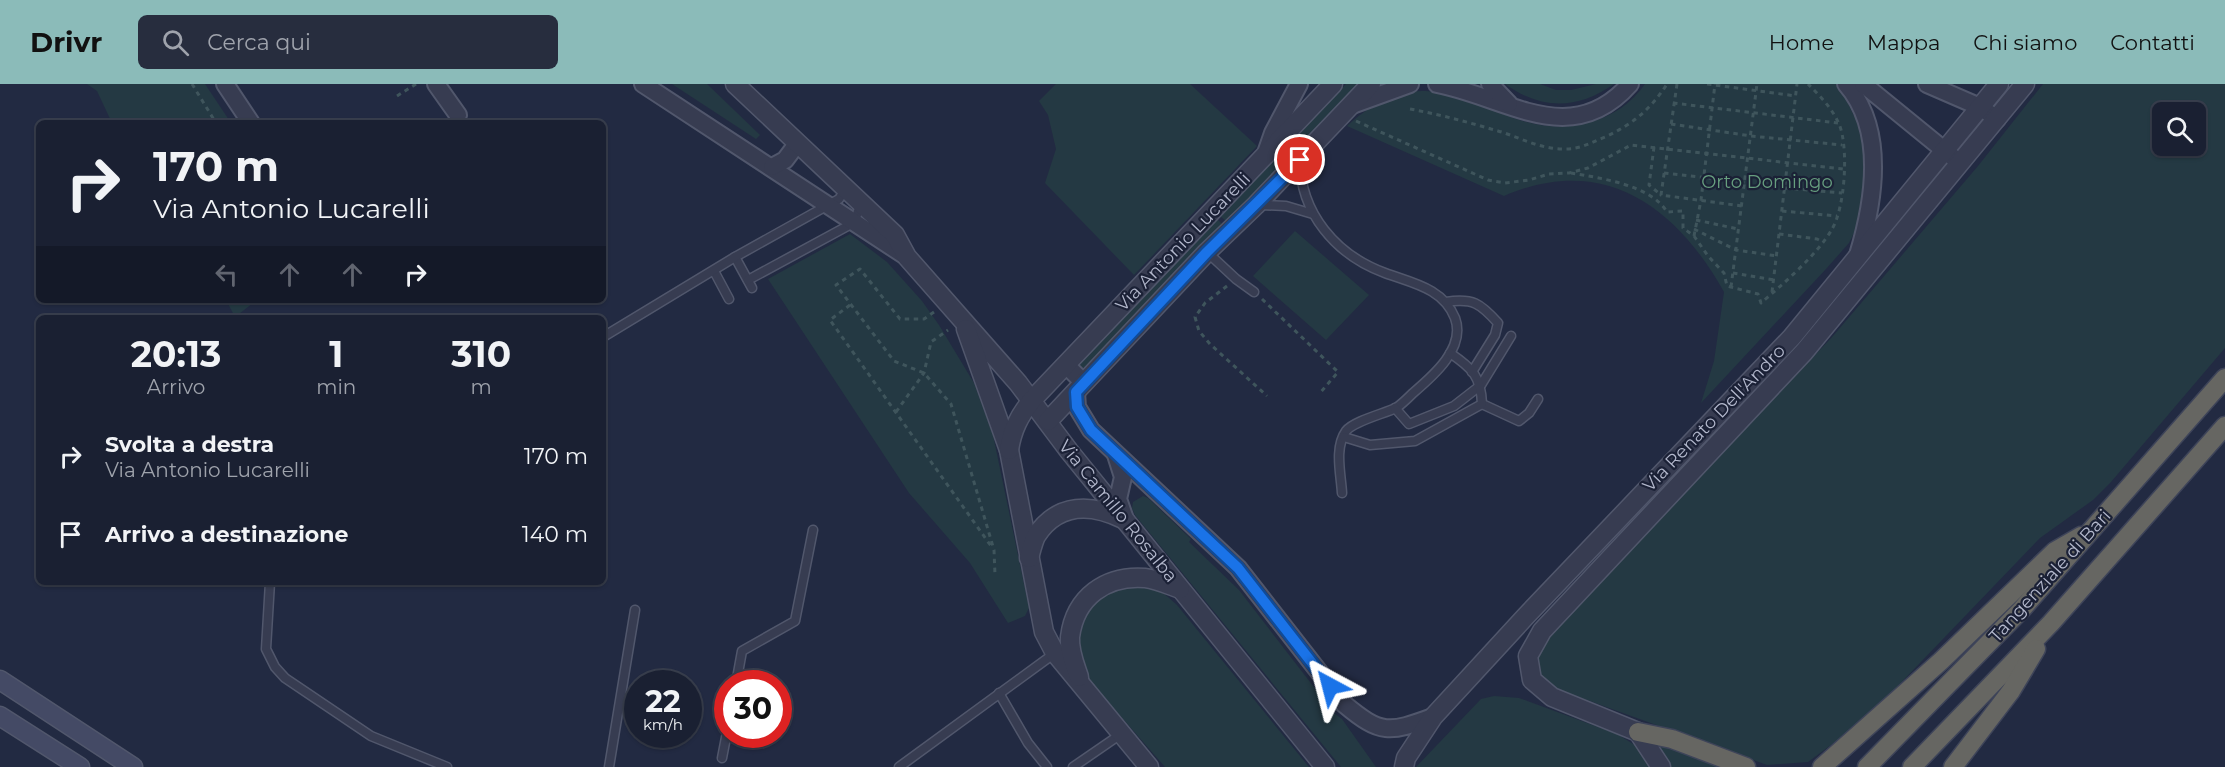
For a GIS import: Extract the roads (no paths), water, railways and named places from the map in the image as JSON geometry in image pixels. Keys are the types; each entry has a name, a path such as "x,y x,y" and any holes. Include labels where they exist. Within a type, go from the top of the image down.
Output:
{"highway":[{"name":"Tangenziale di Bari","path":"1867,767 2022,609 2225,378"},
{"name":"Tangenziale di Bari","path":"1912,767 2051,623 2225,426"},
{"path":"1822,767 1941,661 2055,551 2093,529"},
{"path":"1953,767 2012,691 2051,623"},
{"path":"1638,732 1672,739 1746,767"},
{"path":"1810,767 1835,754"}],"main road":[{"path":"0,680 133,767"},
{"path":"0,716 80,767"}],"street":[{"path":"225,84 249,120"},
{"path":"643,84 828,205 860,214"},
{"name":"Via Camillo Rosalba","path":"735,84 846,189 860,214 895,235 907,257 1032,400 1069,451 1325,767"},
{"path":"1264,156 1273,133 1299,84"},
{"name":"Via Antonio Lucarelli","path":"1009,450 1011,432 1021,413 1032,400 1333,84"},
{"name":"Via Antonio Lucarelli","path":"1048,421 1207,252 1300,160 1371,84"},
{"path":"1347,110 1410,84"},
{"path":"1437,84 1456,88 1531,115 1566,118 1587,114 1606,105 1630,84"},
{"path":"1490,84 1512,107"},
{"path":"1846,84 1856,96 1865,120 1870,141 1873,174 1871,207 1857,258"},
{"path":"1863,84 1961,163"},
{"path":"1927,84 1980,107 1997,119"},
{"name":"Via Renato Dell'Andro","path":"1404,767 1406,758 1432,717 1792,337 1999,84"},
{"name":"Via Renato Dell'Andro","path":"1638,732 1552,697 1532,680 1528,656 1542,631 1804,352 2025,84"},
{"path":"439,88 458,115"},
{"path":"772,167 785,160 797,144"},
{"path":"962,319 1009,450 1044,632 1055,653 1149,767"},
{"path":"1066,365 1080,387 1077,407 1084,420 1238,568 1344,704 1380,729 1401,728 1432,717"},
{"path":"1114,450 1122,467 1123,477 1118,499 1125,520"},
{"path":"1029,558 1036,536 1053,517 1070,510 1094,508 1125,520"},
{"path":"1083,688 1072,658 1070,638 1077,610 1094,590 1120,579 1138,578 1146,578 1180,589"},
{"path":"1638,732 1661,767"}],"lane":[{"path":"1300,160 1303,190 1313,214 1330,238 1352,257 1383,272 1424,285 1446,302 1455,320 1456,340 1450,353 1445,362 1424,384 1395,408 1347,429 1339,445 1342,493"},
{"path":"606,335 735,257 839,199 846,189"},
{"path":"1256,205 1286,206 1313,214"},
{"path":"735,257 750,284 860,214"},
{"path":"1207,252 1254,292"},
{"path":"714,271 729,299"},
{"path":"1446,302 1463,299 1482,305 1498,322 1495,335 1472,372"},
{"path":"1395,408 1409,424 1454,405 1481,386 1512,336"},
{"path":"1450,353 1466,364 1481,386 1482,404"},
{"path":"1482,404 1519,421 1530,413 1538,399"},
{"path":"1344,436 1370,445 1415,441 1482,404"},
{"path":"739,670 742,651 795,621 813,530"},
{"path":"270,585 266,650 275,667 285,678 372,736 447,767"},
{"path":"609,767 635,610"},
{"path":"899,767 1055,653"},
{"path":"999,693 1028,742 1047,767"},
{"path":"1073,767 1121,734"},
{"path":"722,758 724,748"}],"park label":[{"name":"Orto Domingo","path":"1767,182"}]}
